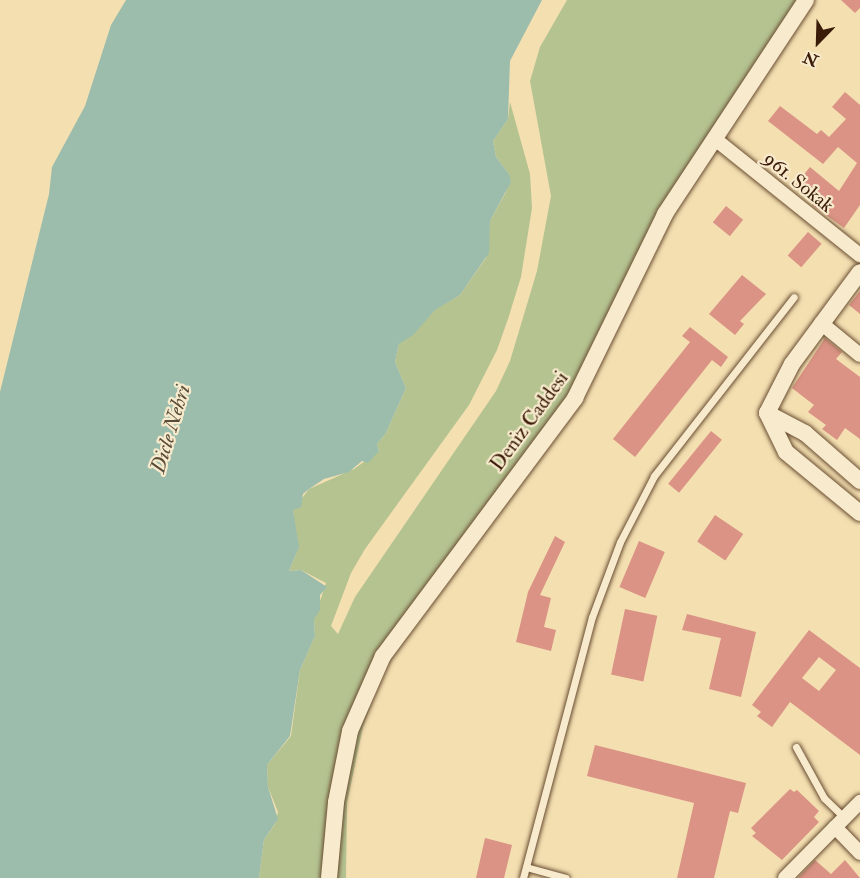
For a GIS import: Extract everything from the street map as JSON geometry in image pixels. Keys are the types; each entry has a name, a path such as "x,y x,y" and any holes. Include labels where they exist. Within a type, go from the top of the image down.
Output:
{"street":[{"name":"Deniz Caddesi","path":"329,878 342,765 350,731 371,677 400,630 575,398 648,246 806,0"},
{"name":"961. Sokak","path":"715,139 860,255"},
{"path":"767,413 792,364 860,272"},
{"path":"821,323 860,355"},
{"path":"767,413 805,433 860,481"},
{"path":"767,413 786,452 860,513"},
{"path":"785,878 860,802"},
{"path":"840,822 860,853"}],"lane":[{"path":"523,878 592,617 620,542 654,476 794,297"},
{"path":"796,747 840,822"},
{"path":"526,867 566,878"}],"green space":[{"path":"567,0 806,0 665,214 591,371 381,675 363,727 347,803 346,878 259,878 264,840 275,824 278,812 268,787 267,765 291,736 300,670 315,636 314,619 326,583 301,570 289,571 297,552 293,510 309,489 354,469 379,451 377,444 386,433 406,388 395,362 399,344 435,309 460,295 486,258 490,221 506,192 509,174 496,157 493,141 508,119 510,102 530,174 532,208 521,277 508,319 497,350 469,405 365,549 351,573 331,626 338,634 355,597 496,391 510,361 537,271 551,196 530,81 540,47"}],"water":[{"name":"Dicle Nehri","path":"126,0 542,0 510,61 508,119 493,141 496,157 509,174 511,182 490,221 489,253 460,295 435,310 413,335 399,344 395,362 406,388 386,433 377,444 379,451 368,463 362,461 349,472 324,479 309,489 303,494 301,507 293,510 299,547 289,571 301,570 327,587 320,595 320,610 314,619 315,636 300,670 290,736 267,765 268,787 278,819 264,840 259,878 0,878 0,392 49,194 52,167 85,106 111,25"}],"building":[{"path":"841,0 860,0 860,8 855,13"},
{"path":"845,92 860,105 860,205 844,228 812,205 815,200 796,184 810,167 839,191 857,163 838,147 823,164 768,121 780,106 817,134 821,130 829,137 846,119 832,107"},
{"path":"726,206 743,220 730,236 713,222"},
{"path":"808,232 822,244 801,267 788,255"},
{"path":"742,275 766,294 740,321 744,324 735,335 709,314"},
{"path":"860,291 860,314 849,305"},
{"path":"690,327 728,357 721,367 712,360 635,457 613,439 690,342 682,336"},
{"path":"825,338 842,352 836,359 860,377 860,439 845,428 837,440 822,429 826,425 808,412 814,405 792,388"},
{"path":"711,431 722,440 679,493 668,484"},
{"path":"715,515 743,534 725,561 697,542"},
{"path":"555,536 565,542 540,595 551,598 544,627 556,630 551,651 516,642 528,592"},
{"path":"639,541 665,552 645,598 619,587"},
{"path":"625,609 657,616 643,681 611,675"},
{"path":"687,614 756,632 741,697 709,689 721,638 682,630"},
{"path":"809,630 860,668 860,755 790,702 772,727 757,716 761,712 752,705","holes":["819,657 836,670 819,691 802,678"]},
{"path":"595,745 746,783 738,813 730,811 714,878 677,878 694,803 587,776"},
{"path":"790,789 794,792 797,790 819,811 814,817 819,822 782,860 752,836 756,833 751,828"},
{"path":"485,838 512,845 504,878 476,878"},
{"path":"815,860 831,874 845,860 860,878 798,878"}]}
